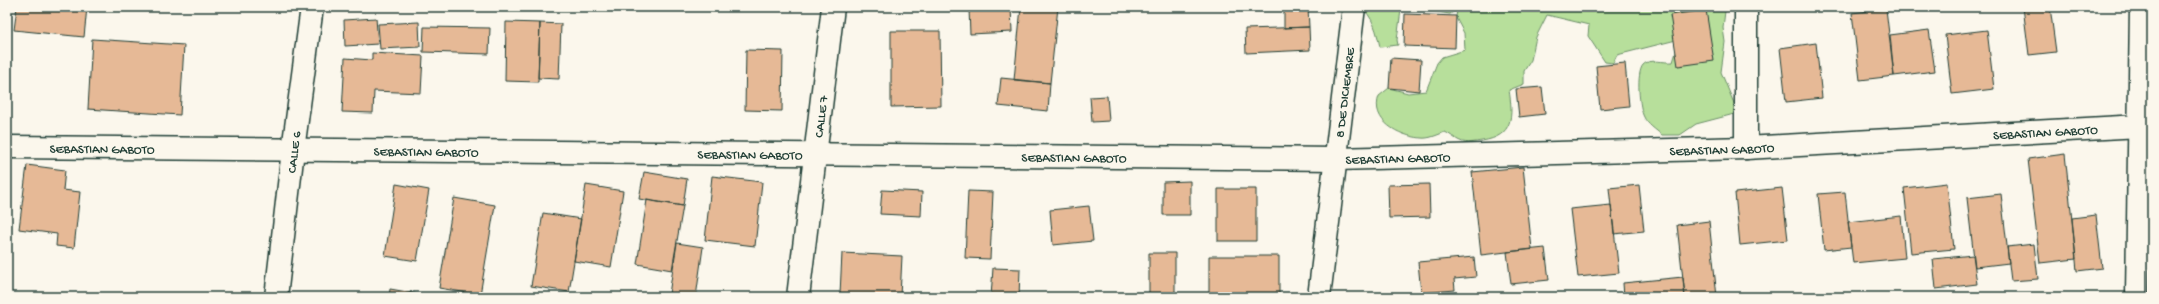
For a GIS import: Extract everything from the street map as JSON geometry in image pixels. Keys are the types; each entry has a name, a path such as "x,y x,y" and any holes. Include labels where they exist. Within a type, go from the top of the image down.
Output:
{"street":[{"name":"CALLE 6","path":"276,297 293,150 312,7"},
{"name":"CALLE 7","path":"798,297 833,7"},
{"name":"8 DE DICIEMBRE","path":"1319,297 1354,7"},
{"path":"1746,7 1746,148"},
{"path":"2137,297 2140,126 2146,54 2142,7"},
{"name":"SEBASTIAN GABOTO","path":"7,147 1336,159 1746,148 2140,126"}],"green space":[{"path":"1360,7 1729,7 1725,11 1723,28 1725,42 1721,72 1738,113 1696,124 1680,135 1662,135 1647,122 1642,113 1639,91 1641,69 1646,63 1653,61 1673,62 1680,39 1617,55 1613,63 1605,62 1588,36 1589,25 1547,15 1536,37 1531,60 1524,71 1524,84 1509,90 1511,116 1506,130 1493,138 1468,143 1460,141 1445,132 1427,138 1413,137 1388,126 1383,120 1377,105 1379,96 1389,88 1408,93 1426,91 1437,63 1442,57 1465,50 1464,33 1456,18 1457,9 1450,14 1411,8 1401,10 1397,40 1398,45 1380,47 1376,30 1371,19"}],"building":[{"path":"17,7 87,7 84,37 14,30"},
{"path":"1011,7 1012,32 970,34 969,9"},
{"path":"1021,7 1058,7 1050,83 1014,80"},
{"path":"2023,7 2050,7 2056,52 2029,55"},
{"path":"1308,8 1309,27 1284,28 1284,10"},
{"path":"1886,9 1894,76 1860,80 1852,13"},
{"path":"1706,10 1714,61 1678,66 1670,15"},
{"path":"1405,14 1456,16 1455,48 1404,46"},
{"path":"376,18 378,44 345,46 344,20"},
{"path":"419,22 420,47 380,49 378,24"},
{"path":"506,22 540,23 538,82 505,81"},
{"path":"540,23 561,24 559,79 538,78"},
{"path":"424,27 490,28 489,54 423,52"},
{"path":"1309,27 1310,50 1246,53 1245,29"},
{"path":"1929,30 1935,71 1894,76 1890,35"},
{"path":"1987,30 1994,89 1952,94 1945,35"},
{"path":"891,31 940,31 941,106 891,107"},
{"path":"92,39 184,45 180,115 88,109"},
{"path":"1816,43 1822,98 1786,102 1780,48"},
{"path":"746,50 783,51 782,111 745,110"},
{"path":"372,53 423,56 421,93 374,91 373,113 342,112 345,58 372,60"},
{"path":"1391,58 1421,60 1419,91 1389,88"},
{"path":"1625,63 1629,106 1600,109 1596,66"},
{"path":"1001,78 1050,83 1048,111 998,106"},
{"path":"1542,87 1545,114 1519,117 1516,89"},
{"path":"1107,96 1109,121 1092,122 1090,97"},
{"path":"2065,154 2076,259 2040,263 2028,159"},
{"path":"27,165 65,170 63,190 80,192 74,248 56,246 57,234 19,229"},
{"path":"1523,167 1532,249 1481,255 1472,172"},
{"path":"644,172 687,179 683,206 639,199"},
{"path":"712,176 762,182 755,246 705,240"},
{"path":"1190,181 1190,215 1163,215 1163,182"},
{"path":"1947,183 1954,249 1911,253 1904,188"},
{"path":"396,184 429,190 417,261 385,256"},
{"path":"1429,184 1430,217 1389,218 1388,185"},
{"path":"586,185 623,191 611,267 574,261"},
{"path":"1639,185 1644,231 1614,234 1609,188"},
{"path":"1782,188 1788,240 1740,245 1735,193"},
{"path":"1218,189 1256,189 1256,241 1218,241"},
{"path":"882,190 922,192 921,216 880,214"},
{"path":"968,191 993,192 990,259 965,258"},
{"path":"1845,192 1851,247 1824,250 1818,194"},
{"path":"2001,194 2009,263 1975,267 1967,198"},
{"path":"454,198 495,205 480,295 439,288"},
{"path":"647,200 683,206 672,270 637,264"},
{"path":"1611,205 1619,273 1578,277 1570,209"},
{"path":"1089,206 1093,241 1053,245 1050,210"},
{"path":"543,213 581,219 569,292 531,286"},
{"path":"2096,215 2102,268 2077,271 2072,218"},
{"path":"1901,216 1905,258 1853,263 1848,222"},
{"path":"1709,221 1717,297 1685,297 1677,225"},
{"path":"677,243 703,247 696,297 669,294"},
{"path":"2034,244 2038,279 2011,281 2007,247"},
{"path":"1545,248 1549,280 1511,284 1507,252"},
{"path":"842,253 902,256 900,297 840,294"},
{"path":"1149,253 1175,253 1175,297 1149,297"},
{"path":"1973,255 1977,284 1936,289 1933,259"},
{"path":"1209,256 1279,256 1279,296 1209,296"},
{"path":"1474,257 1476,277 1454,279 1455,290 1421,293 1418,262"},
{"path":"993,268 1020,269 1019,297 991,297"},
{"path":"1683,277 1685,297 1624,297 1623,283"},
{"path":"390,289 419,294 418,297 389,297"},
{"path":"1209,296 1270,296 1270,297"}]}
